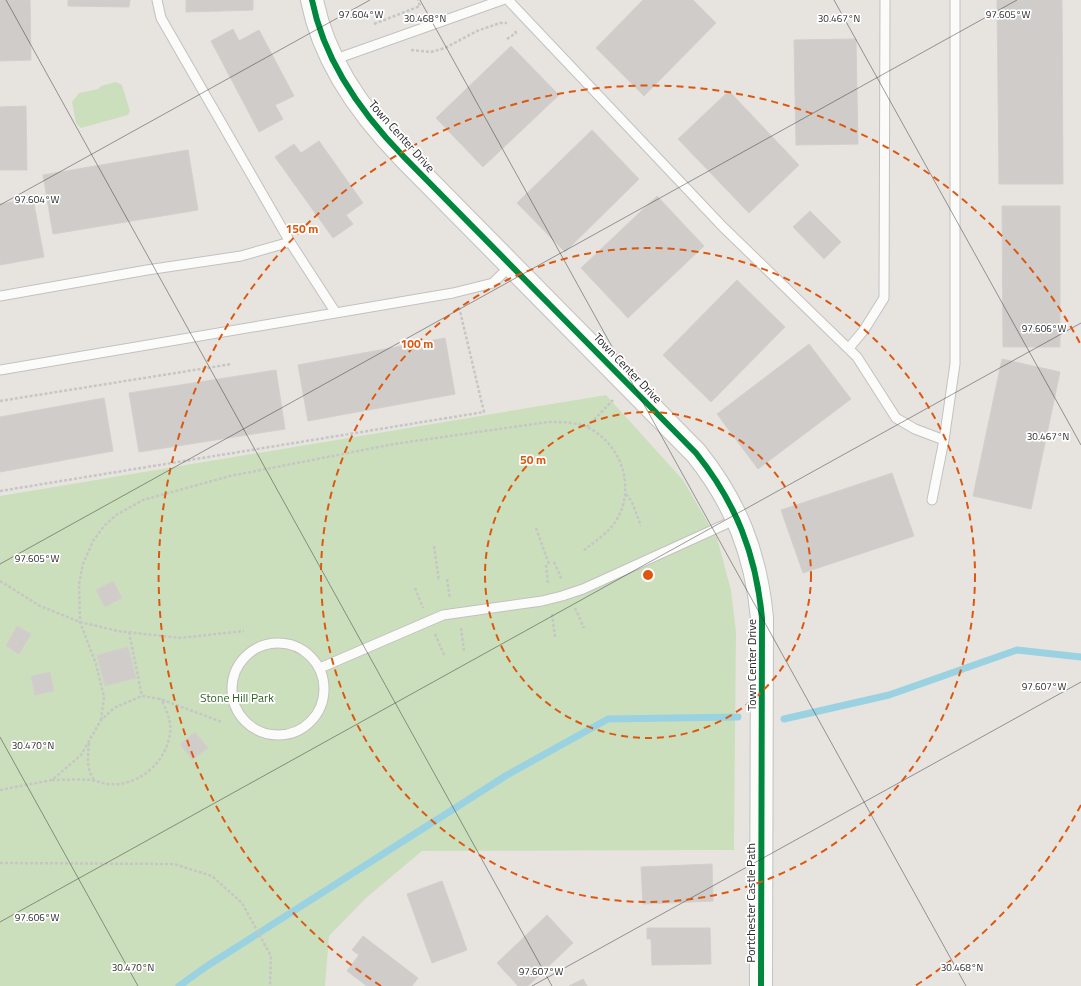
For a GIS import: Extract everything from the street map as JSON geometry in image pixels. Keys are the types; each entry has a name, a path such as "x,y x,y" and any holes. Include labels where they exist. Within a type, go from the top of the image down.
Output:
{"street":[{"name":"Town Center Drive","path":"312,0 322,35 346,87 383,136 696,453 726,493 738,518 756,574 762,618 761,821"},
{"name":"Portchester Castle Path","path":"761,821 761,986"}],"lane":[{"path":"157,0 161,18 290,242 336,314"},
{"path":"333,60 502,0"},
{"path":"508,0 723,227 849,348 864,366 886,406 896,418 915,429 944,440"},
{"path":"849,348 864,330 884,298 885,0"},
{"path":"932,500 944,440 955,364 955,0"},
{"path":"0,296 146,270 241,256 290,242"},
{"path":"0,370 431,297 492,283 511,265"},
{"path":"320,668 443,615 562,596 583,589 738,518"},
{"path":"281,642 297,646 310,655 320,668 324,683 323,697 318,711 310,722 298,731 284,735 270,734 256,730 244,720 236,709 232,693 233,677 240,662 251,651 265,644 281,642"}],"path":[{"path":"374,24 420,6 418,0"},
{"path":"408,49 420,52 431,52 444,48 477,31 500,23 507,23 516,33 507,39"},
{"path":"0,491 484,412 459,307"},
{"path":"0,401 232,364"},
{"path":"587,427 614,399"},
{"path":"101,720 104,697 96,664 80,622 79,584 83,564 93,542 104,526 116,515 143,500 230,476 394,444 548,422 569,422 587,427 607,442 617,455 624,472 626,494 623,507 617,521 583,550"},
{"path":"626,494 632,502 641,526"},
{"path":"536,528 547,564 549,589"},
{"path":"434,546 439,581"},
{"path":"554,562 564,584"},
{"path":"447,579 450,601"},
{"path":"0,581 40,606 80,622 129,632 180,638 244,631"},
{"path":"415,588 425,611"},
{"path":"574,606 584,628"},
{"path":"552,613 555,637"},
{"path":"460,627 464,651"},
{"path":"129,632 142,696"},
{"path":"434,634 445,656"},
{"path":"52,780 81,755 101,720 114,708 142,696 160,699 222,722"},
{"path":"0,790 52,780 94,780 107,784 123,782 140,777 152,770 162,757 168,742 171,729 169,715 160,699"},
{"path":"90,741 87,764 89,773 94,780"},
{"path":"0,863 174,864 212,876 242,903 268,950 271,956 270,986"}],"green space":[{"path":"116,82 122,85 130,111 128,115 81,128 76,123 72,102 79,93 98,89 101,86"},
{"name":"Stone Hill Park","path":"606,395 683,480 717,538 731,590 736,632 734,850 422,851 366,898 329,936 325,986 0,986 0,496"}],"building":[{"path":"0,0 30,0 31,60 0,61"},
{"path":"68,0 130,0 129,7 68,6"},
{"path":"186,0 253,0 253,10 186,12"},
{"path":"643,0 693,0 716,23 644,96 596,48"},
{"path":"997,0 1062,0 1063,184 999,184"},
{"path":"233,29 239,41 259,30 294,96 275,105 283,119 259,132 211,41"},
{"path":"856,39 858,144 796,145 794,40"},
{"path":"511,46 559,95 483,167 436,118"},
{"path":"729,91 799,165 749,213 678,139"},
{"path":"26,106 27,170 0,170 0,107"},
{"path":"592,130 639,179 565,252 517,203"},
{"path":"319,141 363,203 346,215 353,224 333,238 275,157 294,144 301,153"},
{"path":"188,150 198,210 53,234 43,175"},
{"path":"657,196 704,246 628,318 581,268"},
{"path":"33,199 44,257 0,265 0,204"},
{"path":"1002,206 1060,206 1060,347 1003,347"},
{"path":"810,211 841,242 824,259 793,227"},
{"path":"737,280 785,327 711,402 663,355"},
{"path":"445,338 455,394 308,421 298,365"},
{"path":"809,344 851,399 758,469 717,414"},
{"path":"1002,359 1060,372 1031,509 973,496"},
{"path":"276,370 285,429 139,452 129,393"},
{"path":"104,398 113,451 0,472 0,417"},
{"path":"892,473 914,536 803,573 781,510"},
{"path":"113,581 122,598 105,607 96,590"},
{"path":"17,626 31,634 19,654 6,646"},
{"path":"128,647 136,678 105,686 97,655"},
{"path":"50,672 54,691 35,695 31,676"},
{"path":"195,732 208,748 192,760 180,744"},
{"path":"712,864 713,901 643,904 641,867"},
{"path":"442,881 467,950 432,963 407,894"},
{"path":"547,915 573,943 528,986 518,986 497,963"},
{"path":"647,928 710,928 711,964 652,965 651,939 647,939"},
{"path":"363,936 418,978 412,986 367,986 347,971 359,955 352,950"},
{"path":"583,979 587,986 569,986"}],"waterway":[{"path":"784,719 889,695 1017,650 1081,657"},
{"path":"179,986 207,966 507,775 608,719 738,717"}],"cycle path":[{"path":"312,0 325,44 335,65 346,85 373,122 404,157 696,453 710,472 733,510 742,530 755,572 762,618 761,986"}]}
